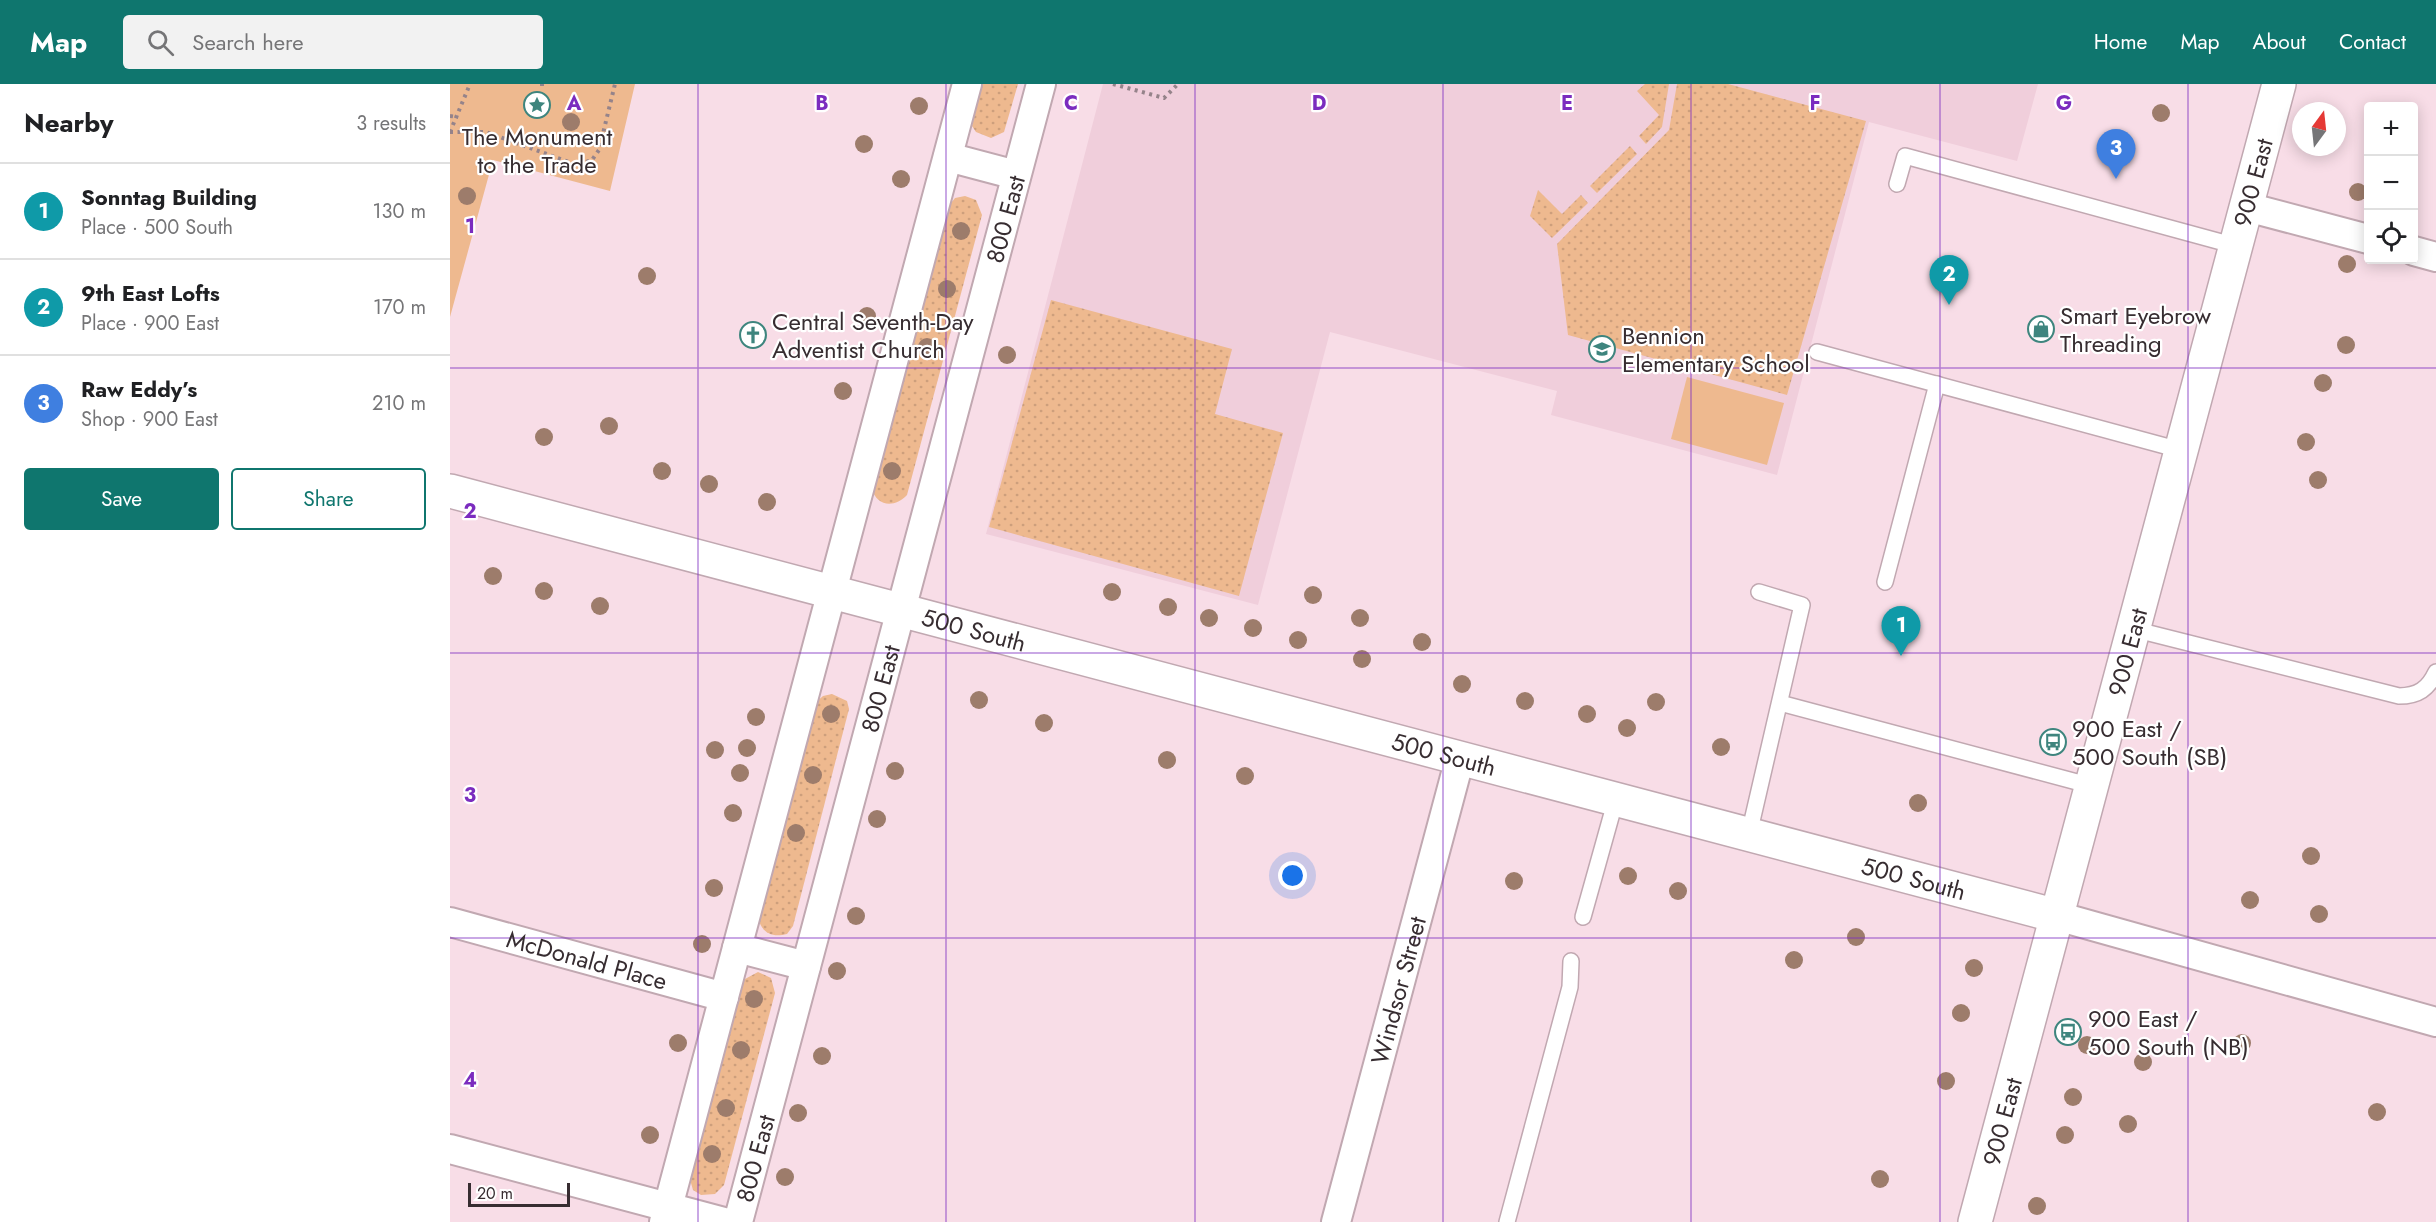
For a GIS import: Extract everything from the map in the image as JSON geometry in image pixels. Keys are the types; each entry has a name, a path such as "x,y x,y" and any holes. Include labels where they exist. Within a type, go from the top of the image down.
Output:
{"street":[{"path":"666,1215 967,84"},
{"name":"800 East","path":"738,1222 1041,84"},
{"name":"900 East","path":"1975,1222 2279,84"},
{"path":"948,157 1016,175"},
{"path":"2247,207 2364,238"},
{"path":"2418,252 2436,257"},
{"name":"500 South","path":"450,491 2057,916 2436,1022"},
{"name":"Windsor Street","path":"1336,1222 1460,758"},
{"name":"McDonald Place","path":"450,922 724,997"},
{"path":"737,948 806,966"},
{"path":"450,1149 666,1215 724,1222"}],"lane":[{"path":"1897,184 1905,156 2236,246"},
{"path":"1817,352 2180,450"},
{"path":"1885,582 1937,384"},
{"path":"1749,834 1802,605 1759,592"},
{"path":"2133,629 2399,696 2421,692 2431,683 2436,672"},
{"path":"1780,703 2092,786"},
{"path":"1583,917 1616,799"},
{"path":"1507,1222 1570,987 1571,961"}],"path":[{"path":"470,84 450,132 486,132 559,161 577,165 592,160 599,150 615,84"},
{"path":"1113,84 1164,98 1178,84"},
{"path":"450,116 458,117"},
{"path":"2096,1023 2108,1026"}],"shaded area":[{"path":"450,84 635,84 610,191 493,160 450,317"},
{"path":"981,84 1018,84 1004,132 991,138 976,132 972,126"},
{"name":"Bennion Elementary School","path":"1103,84 2038,84 2017,161 1869,122 1777,475 1551,415 1557,391 1330,332 1258,605 986,534"},
{"path":"1645,84 1669,84 1662,127 1646,144 1639,136 1659,115 1637,91"},
{"path":"1677,84 1728,84 1866,121 1787,395 1568,335 1557,244 1669,130"},
{"path":"1630,146 1637,154 1597,193 1590,186"},
{"path":"1538,190 1562,214 1581,195 1588,203 1552,238 1530,216"},
{"path":"965,196 976,200 982,215 907,495 897,502 886,504 877,499 872,488 948,207 955,198"},
{"path":"1051,300 1232,349 1215,414 1283,433 1239,596 989,527"},
{"path":"1687,377 1784,403 1767,465 1671,439"},
{"path":"832,694 847,701 849,709 793,926 787,934 772,935 765,931 758,918 815,703 823,696"},
{"path":"758,972 771,978 775,993 724,1185 715,1194 701,1195 693,1190 689,1176 739,987 745,979"}],"place":[{"name":"The Monument to the Trade","path":"537,105"},
{"name":"Raw Eddy’s","path":"2116,179"},
{"name":"9th East Lofts","path":"1949,305"},
{"name":"Smart Eyebrow Threading","path":"2041,329"},
{"name":"Central Seventh-Day Adventist Church","path":"753,335"},
{"name":"Bennion Elementary School","path":"1602,349"},
{"name":"Sonntag Building","path":"1901,656"},
{"name":"900 East / 500 South (SB)","path":"2053,742"},
{"name":"900 East / 500 South (NB)","path":"2068,1032"}]}
